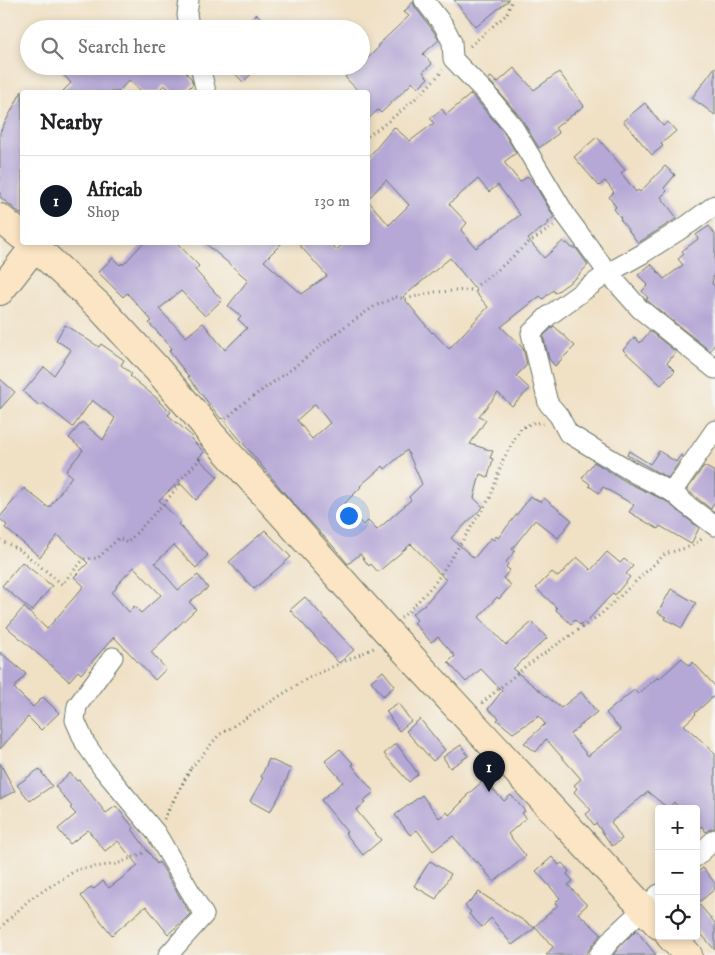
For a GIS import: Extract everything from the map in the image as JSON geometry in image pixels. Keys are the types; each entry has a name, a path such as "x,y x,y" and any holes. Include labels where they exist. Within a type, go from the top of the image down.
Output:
{"main road":[{"path":"0,218 20,235"},
{"path":"0,291 27,245"},
{"path":"32,245 99,306 156,368 210,433 386,630 466,716 654,909"},
{"path":"674,940 688,955"}],"street":[{"path":"188,20 187,15 190,0"},
{"path":"424,0 444,26 452,42 453,59 485,92 512,125 568,218 608,273 640,309 715,369"},
{"path":"202,75 206,90"},
{"path":"710,532 687,505 672,492 634,473 568,433 559,416 548,403 531,334 547,317 608,273 642,254 715,205"},
{"path":"672,492 715,430"},
{"path":"112,657 77,706 75,720 85,743 103,769 156,833 204,915 168,955"},
{"path":"700,854 715,839"},
{"path":"600,955 614,936 654,909"}],"path":[{"path":"0,540 20,550 62,584 84,559 98,558 119,538 127,542 179,486 178,482 207,453 210,433 240,406 293,368 344,327 375,306 396,297 405,300 435,292 470,290 500,268 528,243 568,218"},
{"path":"186,776 182,785 160,825 186,776 191,768 219,735 308,678 373,649 386,630 409,611 435,583 490,498 503,460 521,428 535,422 568,433"},
{"path":"466,716 526,666 600,615 665,554 692,546 710,532"},
{"path":"0,928 30,899 78,869 117,864 148,851 156,833"}],"building":[{"path":"454,0 509,0 476,27"},
{"path":"413,2 439,40 423,54 432,64 423,72 428,78 418,88 413,82 381,113 378,110 370,117 370,90 357,90 345,77 347,75 370,75 370,56 379,47 378,45 409,16 404,12"},
{"path":"257,14 262,20 251,20"},
{"path":"715,67 715,115 692,98"},
{"path":"514,68 534,90 559,72 584,106 555,128 559,133 539,148 521,118 488,79 491,77 497,83"},
{"path":"64,75 188,75 193,84 187,90 170,90 164,85 159,90 140,90 129,80 120,90 64,90 71,83"},
{"path":"236,75 250,75 243,82"},
{"path":"471,94 503,131 516,153 504,162 520,182 528,176 554,217 528,239 544,258 563,241 572,248 576,248 588,265 576,278 555,293 553,290 543,299 540,296 501,327 523,348 527,365 516,376 530,389 512,406 498,393 479,416 486,420 470,444 493,451 490,458 493,459 488,477 480,474 474,498 483,507 451,538 474,558 491,538 494,540 496,536 498,538 530,496 541,502 544,498 572,520 558,538 535,520 512,549 515,551 506,562 508,564 506,567 510,570 503,578 511,585 479,617 506,645 532,622 547,638 513,669 561,708 581,692 597,712 570,734 588,756 621,730 606,713 634,690 638,694 658,677 659,679 682,658 689,666 693,662 715,686 715,695 684,725 715,753 715,828 706,832 702,826 700,828 700,805 677,805 674,802 672,805 664,805 648,792 611,822 622,839 612,846 596,823 594,825 586,814 591,810 574,792 577,788 574,785 581,779 546,739 536,752 524,743 545,724 539,716 513,733 497,720 499,718 488,709 502,691 481,669 466,682 448,662 455,656 438,637 431,642 414,623 417,620 412,614 425,604 446,580 411,544 378,572 371,564 369,566 360,554 348,564 221,419 169,351 172,348 149,323 152,321 127,293 123,297 98,272 113,258 120,265 122,263 123,265 141,245 179,245 199,266 195,270 222,300 205,316 181,291 159,309 186,337 203,323 225,350 247,328 238,319 241,316 228,306 248,280 207,245 280,245 264,261 302,294 327,276 300,245 332,245 336,250 342,245 370,245 370,203 389,225 409,205 386,180 370,197 370,156 394,127 410,141 434,123 430,118 442,109 446,115","holes":["478,179 489,192 498,185 520,215 476,248 461,230 467,223 449,204","450,258 477,291 475,292 488,307 449,349 432,333 403,297","315,404 330,423 312,439 297,420","407,450 422,484 409,497 411,500 377,530 368,521 363,525 344,504 360,486 383,466 385,469"]},
{"path":"20,95 20,213 0,197 0,132"},
{"path":"645,103 663,126 668,122 676,131 652,155 623,121"},
{"path":"597,137 625,170 621,173 636,192 638,190 640,192 665,166 675,175 664,188 667,191 661,197 677,218 638,243 614,209 616,207 609,197 614,192 605,181 599,186 574,157"},
{"path":"709,226 715,234 715,268 712,284 715,286 715,344 710,351 646,299 648,298 642,291 648,285 638,275 651,264 664,279 683,265 678,259 684,254 682,251 698,239 696,235"},
{"path":"65,325 99,347 101,344 124,360 121,365 132,374 130,376 160,401 171,412 168,415 193,437 191,439 204,452 198,458 218,477 196,500 179,482 159,500 180,522 178,524 208,555 196,568 174,545 155,563 178,590 198,575 208,588 189,602 196,609 151,652 166,669 155,680 114,637 81,674 78,671 69,681 7,627 24,607 47,629 84,586 74,577 88,563 58,535 40,557 5,528 7,525 0,517 24,488 49,508 72,476 66,471 83,450 69,438 82,422 103,440 115,418 92,400 73,427 43,403 40,406 23,392 44,367 54,375 71,350 56,340","holes":["134,567 161,595 141,613 134,606 129,612 112,593"]},
{"path":"554,326 575,346 555,366 549,359 543,336"},
{"path":"650,331 676,352 667,363 675,371 661,385 623,350 635,337 640,343"},
{"path":"0,379 15,392 0,409"},
{"path":"629,451 650,464 659,451 676,462 681,455 683,456 668,478 627,455"},
{"path":"594,462 628,483 666,501 699,528 691,544 660,526 658,529 629,512 634,505 603,487 599,493 589,486 590,484 582,478"},
{"path":"704,466 715,472 715,501 711,509 687,490"},
{"path":"265,530 291,557 254,589 229,562"},
{"path":"607,552 620,563 624,559 633,566 626,574 630,577 615,595 613,593 587,621 580,625 575,620 571,624 536,588 552,572 558,577 577,557 591,570"},
{"path":"22,562 52,586 32,611 2,586"},
{"path":"671,589 696,603 682,628 658,613"},
{"path":"305,597 354,650 339,663 290,610"},
{"path":"0,652 26,674 14,688 33,707 43,697 59,713 41,730 28,717 0,749"},
{"path":"383,671 395,686 383,696 371,681"},
{"path":"398,703 411,721 399,731 386,711"},
{"path":"420,719 445,750 433,761 406,731"},
{"path":"396,743 418,774 409,782 384,754"},
{"path":"461,745 468,756 450,768 443,757"},
{"path":"340,749 354,764 352,765 374,792 356,810 381,840 363,855 321,800 343,782 325,761"},
{"path":"269,759 291,769 281,793 270,812 250,801 263,778 261,777"},
{"path":"0,763 15,791 0,799"},
{"path":"39,769 52,786 30,801 17,785"},
{"path":"70,773 77,781 79,780 106,813 116,806 134,828 132,829 157,864 159,862 163,868 190,914 168,934 146,906 112,935 81,896 91,887 94,889 103,881 109,888 138,866 118,841 105,851 88,830 70,844 58,829 76,814 55,786"},
{"path":"484,780 504,801 511,795 525,811 522,813 526,818 508,834 526,856 494,882 453,836 433,851 417,830 410,835 395,815 422,795 439,818 447,812 449,815"},
{"path":"552,857 559,865 562,863 569,871 567,874 573,881 568,885 587,905 578,913 601,934 585,955 546,955 553,947 535,926 558,905 555,903 560,898 536,871"},
{"path":"430,861 451,874 436,899 414,886"},
{"path":"703,868 715,883 715,889 700,901 700,895 700,870"},
{"path":"479,892 535,928 512,945 491,918 482,927 469,914 471,912 465,906"},
{"path":"700,905 715,923 715,950 700,933"},
{"path":"636,930 656,955 613,955 622,944"}],"place":[{"name":"Africab","path":"489,792"}]}
